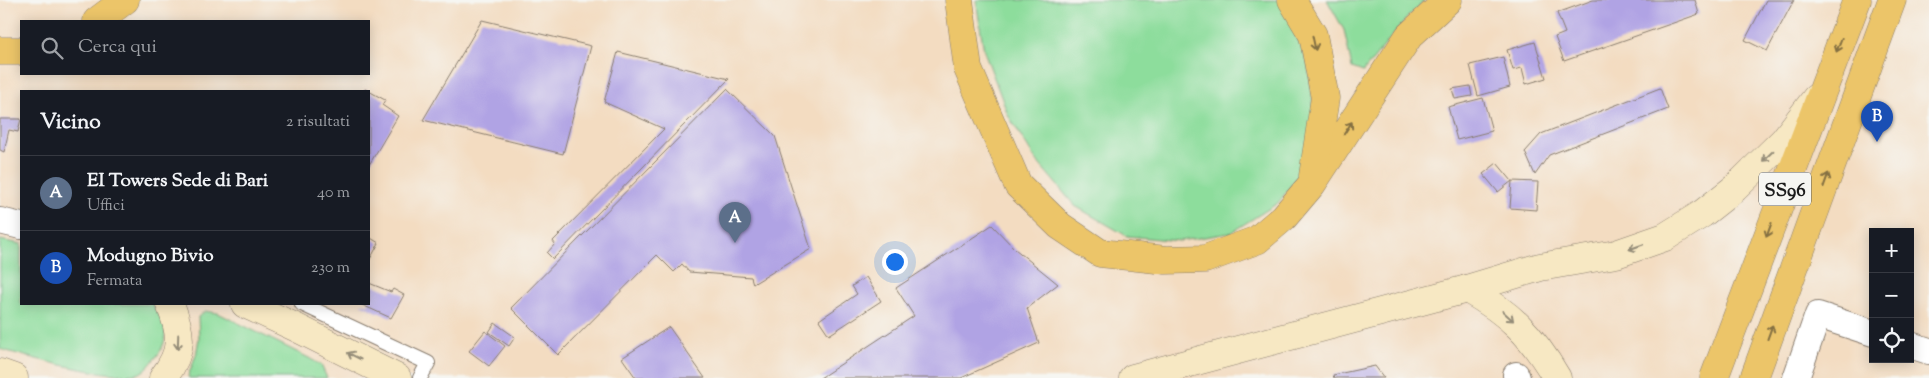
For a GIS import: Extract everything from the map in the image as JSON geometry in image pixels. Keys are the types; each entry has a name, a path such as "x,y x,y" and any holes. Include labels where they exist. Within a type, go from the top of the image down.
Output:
{"main road":[{"path":"98,20 125,0"},
{"path":"959,0 968,69 1018,184 1060,226 1100,253 1166,260 1206,258 1257,240 1284,217 1312,184 1409,36 1448,0"},
{"path":"1292,0 1313,35 1325,98 1312,184"},
{"name":"SS96","path":"1714,378 1857,0"},
{"name":"SS96","path":"1754,378 1892,0"},
{"path":"0,51 20,51"},
{"path":"1133,378 1467,289 1540,267 1616,254 1665,237 1702,214 1735,188 1784,140 1821,91"},
{"path":"1467,289 1504,312 1526,333 1545,357 1556,378"},
{"path":"163,378 175,363 179,346 178,323 170,305"},
{"path":"247,305 397,378"},
{"path":"0,373 14,378"}],"street":[{"path":"0,221 20,226"},
{"path":"1796,378 1818,316 1869,332"},
{"path":"1914,346 1929,351"}],"lane":[{"path":"304,305 428,363 420,378"}],"green space":[{"path":"976,0 1278,0 1287,13 1308,64 1315,118 1303,170 1278,203 1230,233 1180,241 1127,236 1075,206 1035,159 1008,115 984,51"},
{"path":"1327,0 1425,0 1408,17 1363,72 1352,68 1344,30"},
{"path":"0,240 20,244 20,305 153,305 165,329 162,349 149,366 138,374 107,373 69,367 0,349"},
{"path":"205,311 218,313 309,358 321,365 327,378 189,378 199,338 198,317"}],"building":[{"path":"1593,0 1695,0 1699,14 1564,61 1555,37 1565,33 1557,13"},
{"path":"1766,0 1794,0 1767,51 1745,40"},
{"path":"482,20 591,46 563,154 423,120"},
{"path":"1535,42 1546,78 1526,84 1522,68 1513,70 1507,50"},
{"path":"618,52 729,79 553,259 547,253 555,244 553,241 664,129 604,102"},
{"path":"1503,57 1510,87 1478,96 1470,65"},
{"path":"1470,86 1472,96 1455,99 1452,89"},
{"path":"1660,88 1668,109 1549,155 1535,175 1525,152 1541,134"},
{"path":"727,89 775,136 811,249 753,284 751,277 689,272 682,264 674,272 657,255 558,355 511,308"},
{"path":"370,92 385,100 382,105 398,116 370,163"},
{"path":"1483,98 1492,131 1457,140 1448,107"},
{"path":"0,119 20,119 18,132 9,130 4,152 0,150"},
{"path":"1497,163 1512,181 1498,192 1483,174"},
{"path":"1512,181 1538,182 1536,210 1510,208"},
{"path":"992,225 1015,249 1058,284 1027,308 1039,343 961,378 820,378 914,316 896,288"},
{"path":"370,238 379,243 370,259"},
{"path":"866,277 881,301 829,335 819,320 857,294 852,286"},
{"path":"370,283 391,292 393,289 404,295 391,318 362,305 370,305"},
{"path":"495,323 515,337 509,346 489,332"},
{"path":"669,327 705,378 636,378 622,358"},
{"path":"485,331 505,346 489,366 469,351"},
{"path":"1375,366 1384,378 1334,378 1333,375"}],"place":[{"name":"Modugno Bivio","path":"1877,142"},
{"name":"EI Towers Sede di Bari","path":"735,243"}]}
